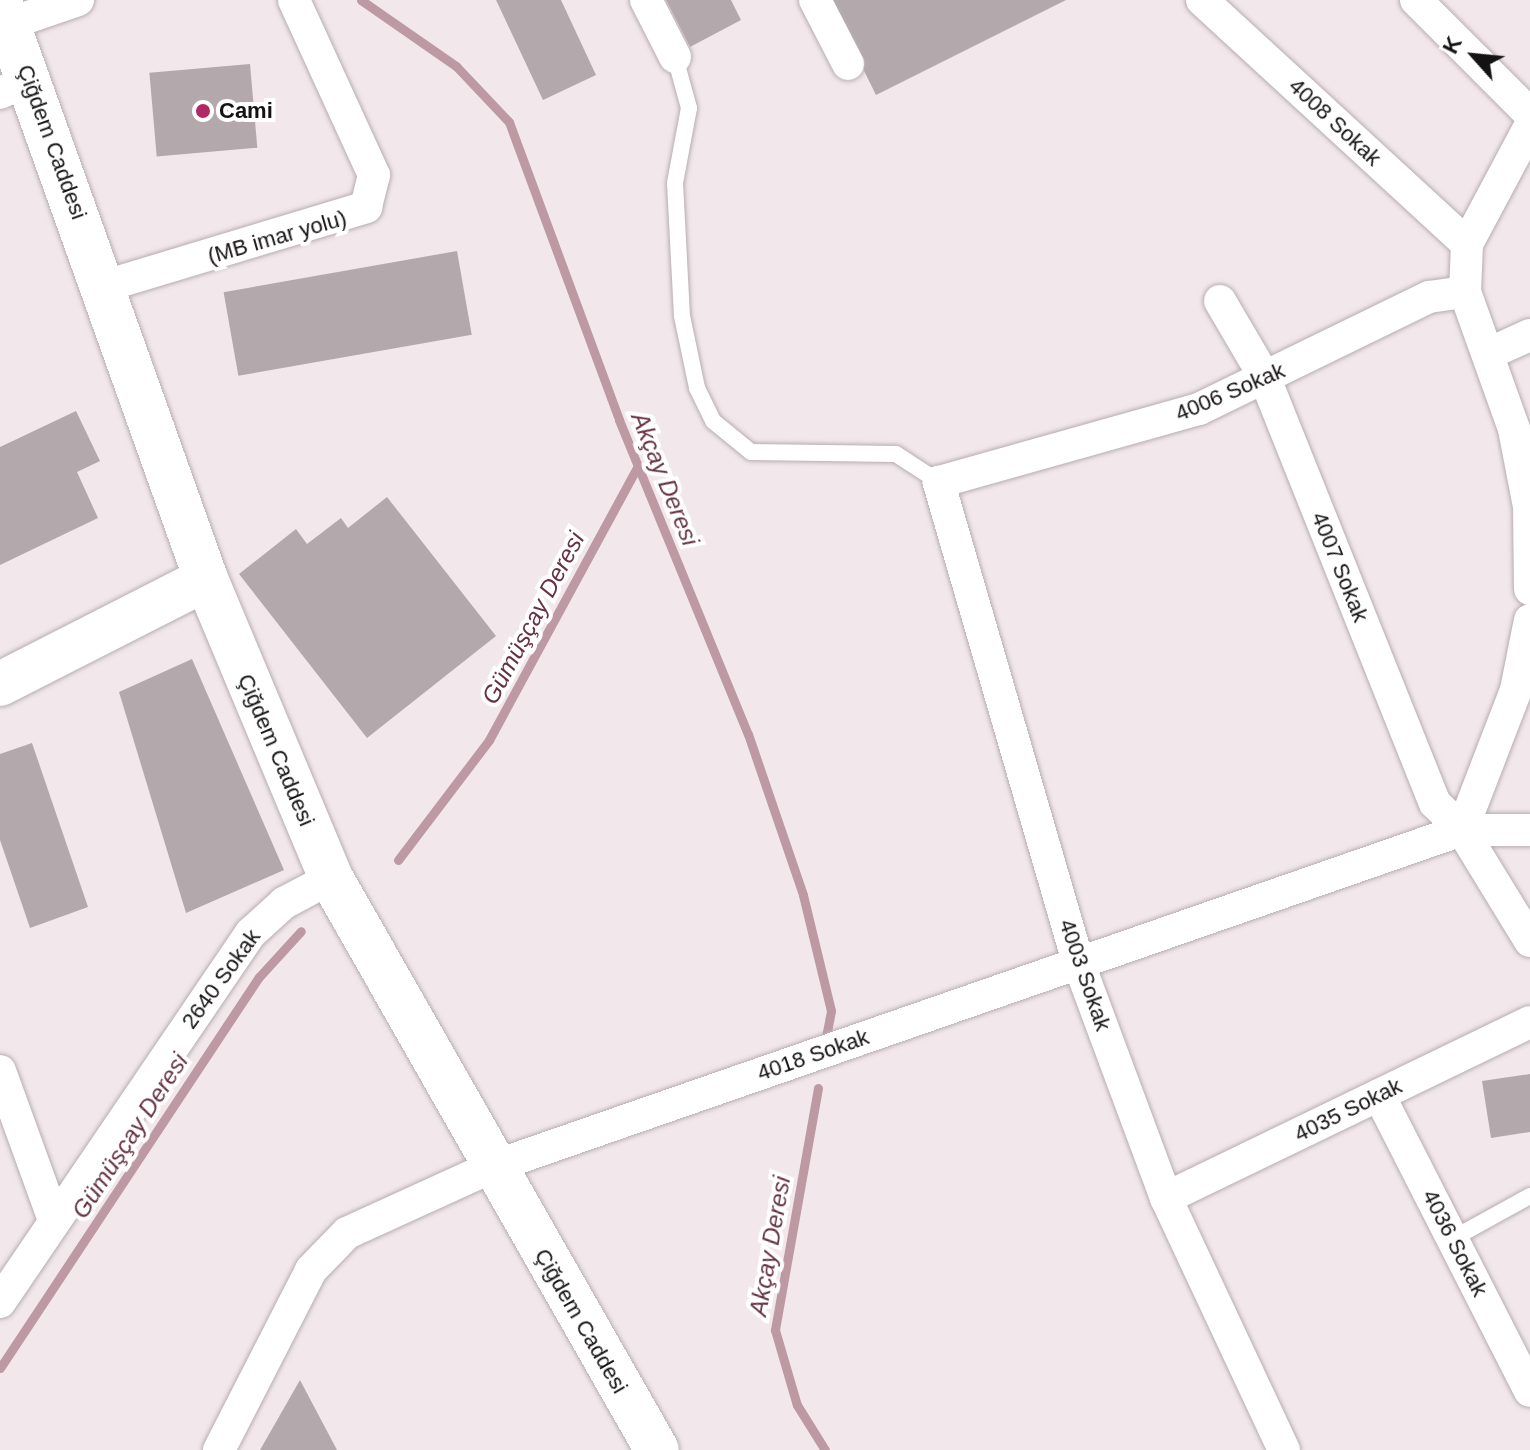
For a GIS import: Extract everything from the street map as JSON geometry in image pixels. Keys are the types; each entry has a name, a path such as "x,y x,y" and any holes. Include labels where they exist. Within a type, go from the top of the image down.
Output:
{"street":[{"path":"4,13 78,0"},
{"name":"(MB imar yolu)","path":"105,286 366,207 374,175 294,0"},
{"path":"646,0 675,57"},
{"path":"815,0 848,64"},
{"name":"4008 Sokak","path":"1202,0 1467,244"},
{"path":"1416,0 1530,114"},
{"name":"Çiğdem Caddesi","path":"4,13 14,86 105,286 206,579 331,878 492,1167 657,1450"},
{"path":"1530,126 1467,244 1465,292 1490,353 1528,493 1530,589"},
{"name":"4006 Sokak","path":"939,482 1199,409 1429,297 1465,292"},
{"name":"4007 Sokak","path":"1220,301 1264,376 1435,803 1462,830 1530,941"},
{"path":"1490,353 1530,335"},
{"name":"4003 Sokak","path":"939,482 1078,962 1166,1198 1284,1450"},
{"path":"0,684 206,579"},
{"path":"1462,830 1507,717 1530,620"},
{"name":"4018 Sokak","path":"219,1450 328,1247 492,1167 1462,830 1530,830"},
{"name":"2640 Sokak","path":"0,1302 10,1274 54,1220 251,933 284,903 331,878"},
{"name":"4035 Sokak","path":"1166,1198 1530,1022"},
{"path":"0,1071 54,1220"},
{"name":"4036 Sokak","path":"1379,1095 1530,1391"}],"lane":[{"path":"675,57 689,108 674,223 682,316 697,388 713,421 751,452 896,454 939,482"},
{"path":"1452,1239 1530,1196"}],"building":[{"path":"496,0 561,0 596,75 543,100"},
{"path":"666,0 731,0 741,20 690,47"},
{"path":"829,0 1066,0 876,95"},
{"name":"Cami","path":"250,64 257,148 157,156 149,73"},
{"path":"457,251 472,335 238,376 224,292"},
{"path":"76,411 100,461 77,472 98,518 0,565 0,447"},
{"path":"387,497 496,636 367,738 239,574 296,529 307,544 341,518 348,528"},
{"path":"192,659 284,870 186,913 119,692"},
{"path":"32,743 88,907 30,928 0,840 0,754"},
{"path":"1530,1074 1530,1132 1491,1138 1482,1081"},
{"path":"300,1380 337,1450 260,1450"}],"waterway":[{"name":"Akçay Deresi","path":"361,0 456,66 509,122 619,420 748,734 803,895 831,1011 826,1037"},
{"name":"Gümüşçay Deresi","path":"398,860 489,740 638,466"},
{"name":"Gümüşçay Deresi","path":"0,1368 259,977 301,931"},
{"name":"Akçay Deresi","path":"818,1088 775,1330 797,1405 825,1450"}],"place":[{"name":"Cami","path":"203,111"}]}
